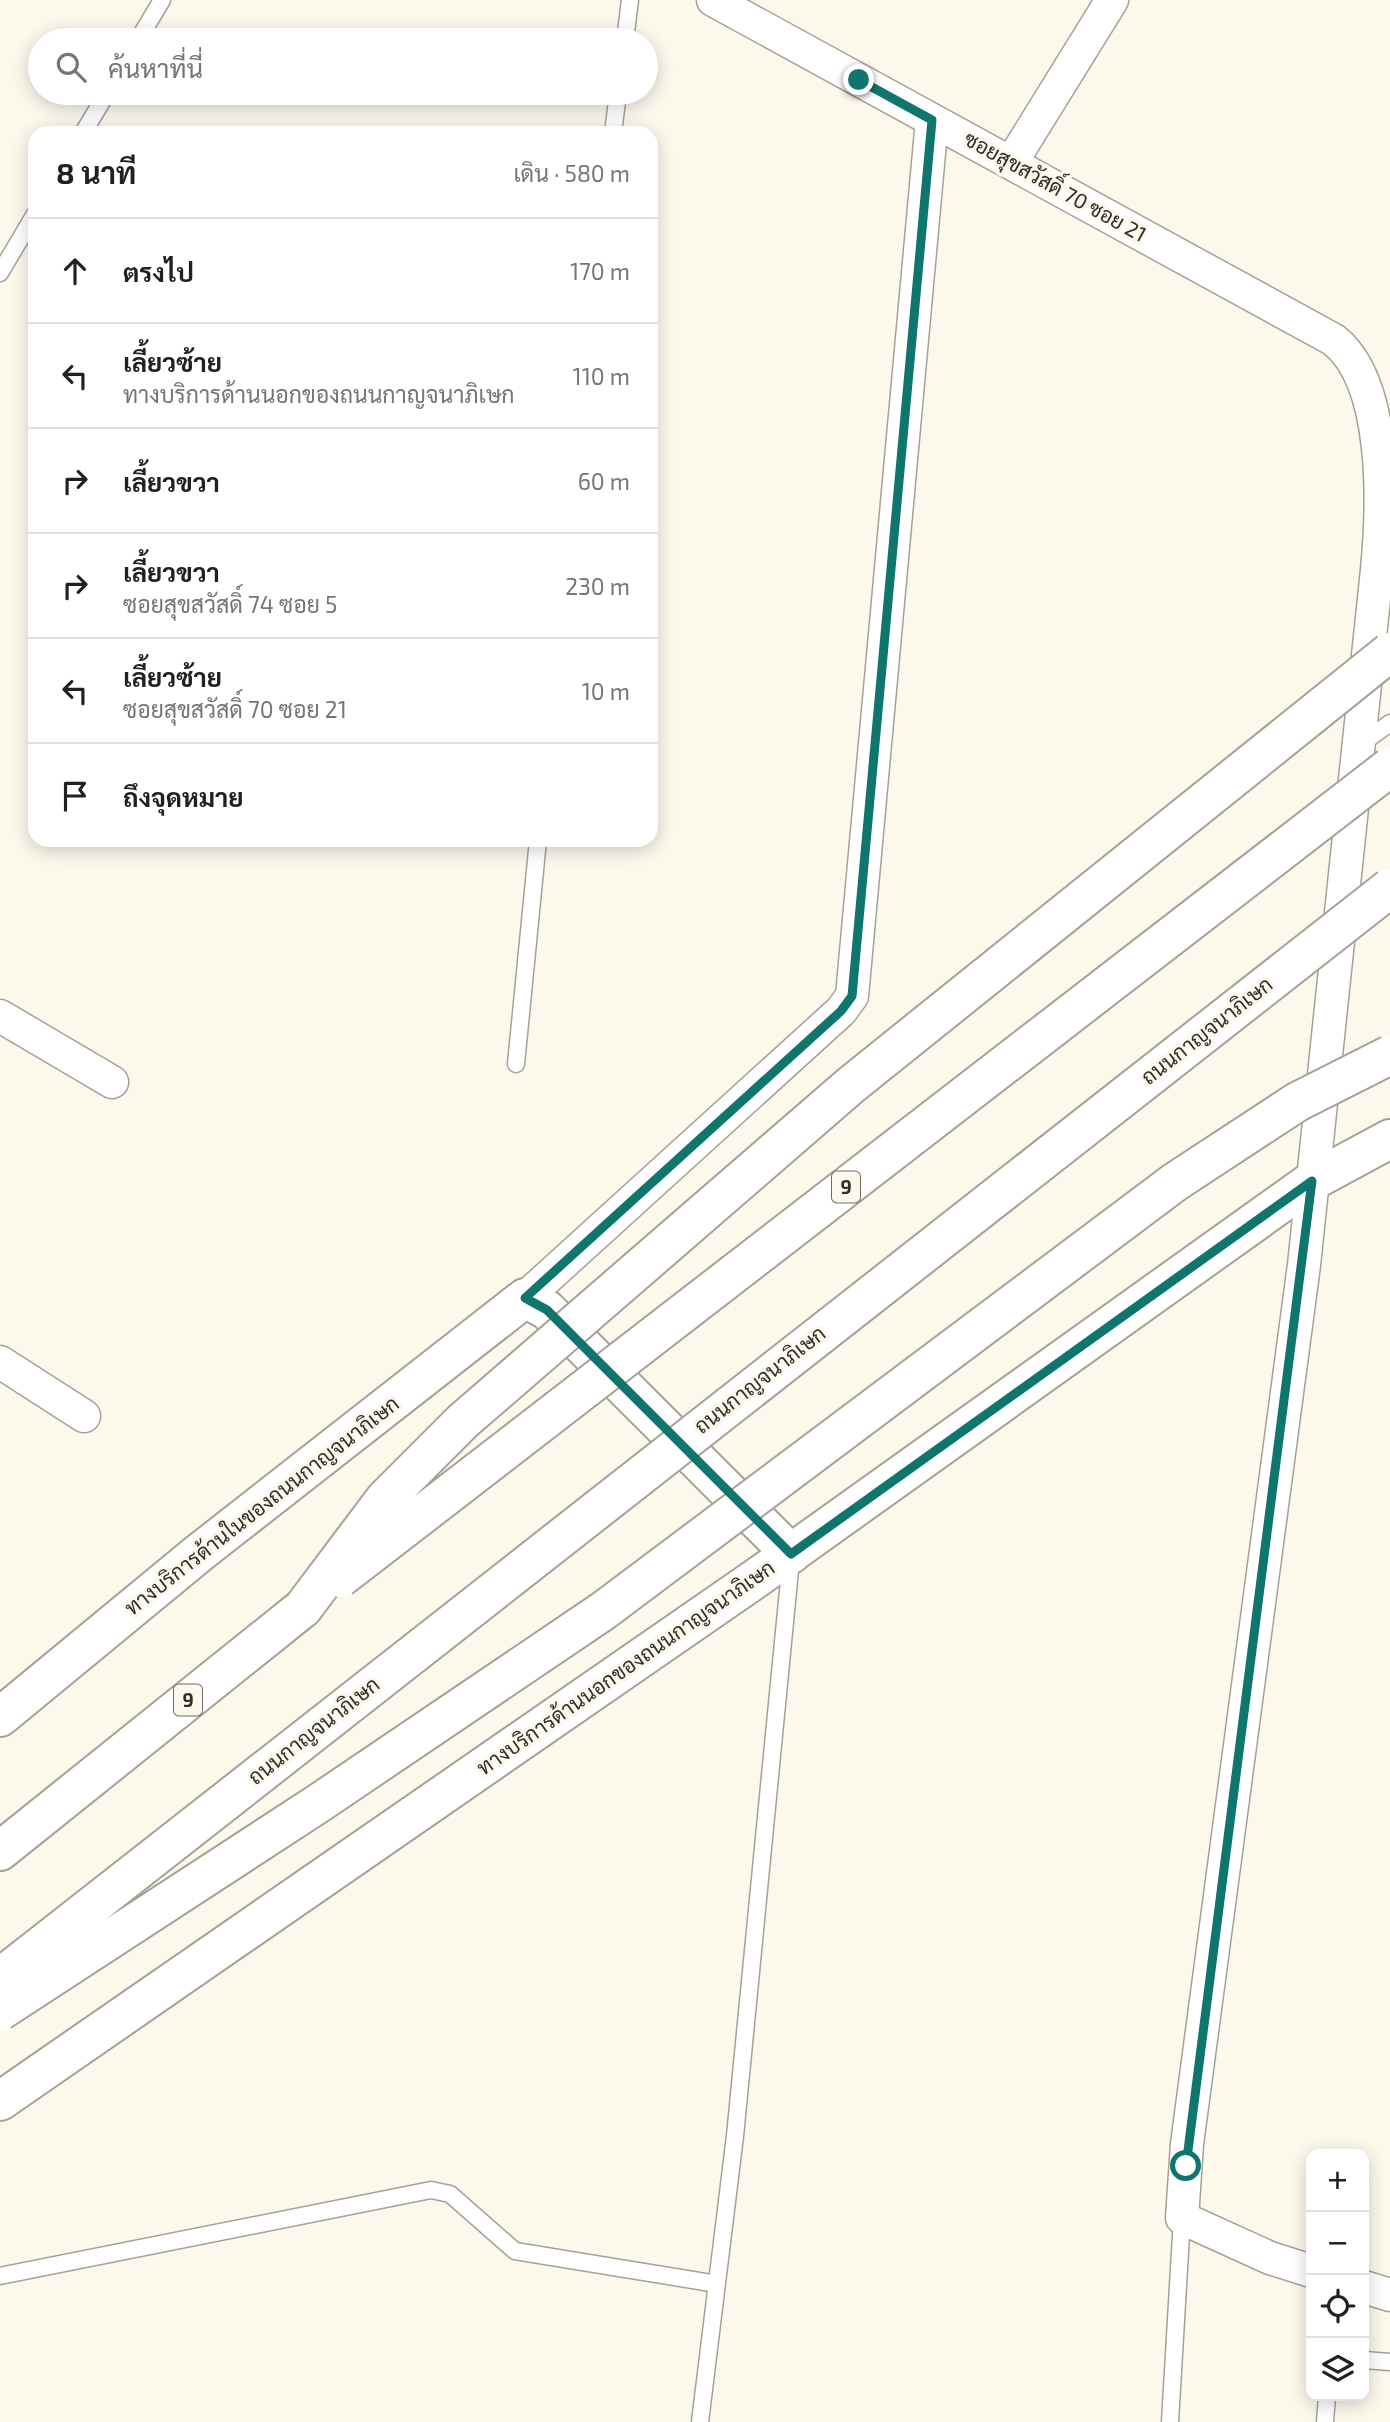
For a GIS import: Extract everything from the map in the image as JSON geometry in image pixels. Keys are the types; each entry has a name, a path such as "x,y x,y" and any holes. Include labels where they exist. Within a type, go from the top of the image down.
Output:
{"main road":[{"path":"303,1608 385,1499 463,1421 851,1085 1390,652"},
{"name":"9","path":"0,1851 303,1608 1390,767"},
{"name":"ถนนกาญจนาภิเษก","path":"0,1978 1390,888"},
{"path":"0,2011 320,1804 603,1611 1175,1182 1297,1102 1390,1055"},
{"name":"ทางบริการด้านนอกของถนนกาญจนาภิเษก","path":"0,2101 791,1554 1312,1181 1390,1139"},
{"path":"525,1298 547,1310 791,1554"},
{"name":"ทางบริการด้านในของถนนกาญจนาภิเษก","path":"0,1717 199,1553 525,1298"}],"street":[{"name":"ซอยสุขสวัสดิ์ 70 ซอย 21","path":"713,0 1334,340 1345,350 1363,376 1371,400 1386,515 1358,745 1312,1181 1187,2144 1182,2218"},
{"path":"1012,163 1112,0"},
{"path":"525,1298 841,1011 852,996 932,120"},
{"path":"0,1016 112,1082"},
{"path":"0,1362 84,1416"},
{"path":"1182,2218 1247,2248 1306,2269"},
{"path":"1369,2289 1390,2295"}],"lane":[{"path":"145,28 162,0"},
{"path":"626,28 630,0"},
{"path":"87,126 100,105"},
{"path":"614,126 616,105"},
{"path":"0,273 28,226"},
{"path":"1358,745 1390,723"},
{"path":"516,1064 537,847"},
{"path":"700,2422 735,2136 791,1554"},
{"path":"0,2276 431,2190 450,2194 514,2251 717,2284"},
{"path":"1170,2422 1182,2218"},
{"path":"1369,2360 1390,2362"},
{"path":"1325,2422 1327,2401"}],"route":[{"path":"859,80 932,120 852,996 841,1011 525,1298 547,1310 791,1554 1312,1181 1304,1265 1186,2166"}]}
